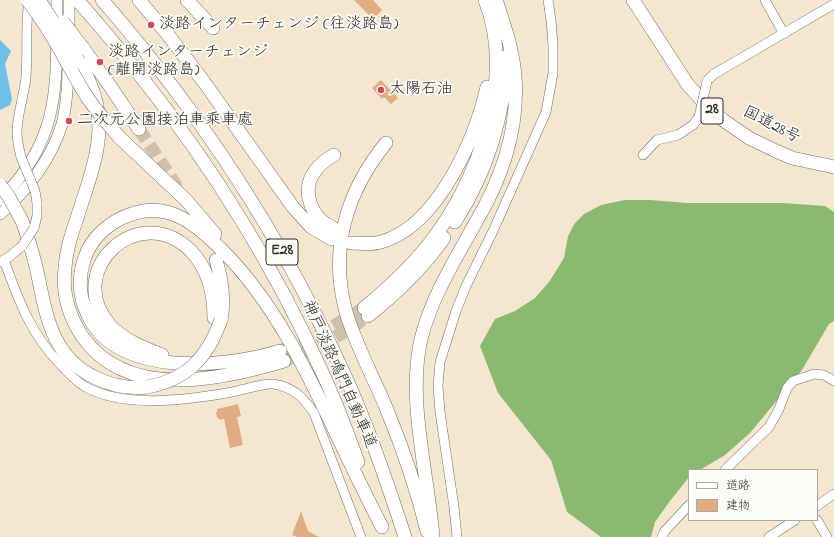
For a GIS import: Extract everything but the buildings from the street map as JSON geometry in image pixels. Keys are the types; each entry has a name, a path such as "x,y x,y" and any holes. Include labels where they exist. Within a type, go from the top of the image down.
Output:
{"highway":[{"path":"28,0 91,102 120,138 186,200 222,241 268,305 310,379 384,532"},
{"path":"39,0 88,78 98,108 99,126 95,158 68,246 64,279 70,312 79,332 93,350 102,357 122,370 145,377 175,380 203,379 235,374 282,356 207,364 170,363 141,356 118,347 101,334 89,319 82,299 80,278 85,255 97,235 114,222 135,213 156,211 176,215 193,223 246,275"},
{"path":"44,0 83,48 139,129"},
{"name":"神戸淡路鳴門自動車道","path":"102,0 136,39 204,128 237,177 283,255 316,315 341,366 389,487 405,537"},
{"path":"139,0 204,82 293,207 311,227 333,234 313,211 308,198 307,188 315,171 334,155"},
{"path":"187,0 213,28"},
{"path":"433,537 417,404 416,381 421,340 432,304 450,267 487,203 503,165 509,145 515,108 515,76 513,59 485,0"},
{"path":"366,312 429,244 454,207 482,147 491,110 499,32 496,0"},
{"name":"国道28号","path":"633,0 688,85 699,98 719,116 749,138 776,151 792,158 834,168"},
{"name":"神戸淡路鳴門自動車道","path":"80,3 122,53 188,139 220,185 270,269 323,374 361,469 384,532"},
{"path":"351,239 370,244 392,238 412,226 437,198 456,168 478,120 499,32"},
{"path":"386,143 376,155 358,184 347,211 340,248 340,281 349,319 397,436 416,493 428,537"},
{"path":"0,185 9,197 22,221 30,243 47,318 58,343 64,353 80,369 102,381 125,387 147,387 158,385 178,376 196,361 204,349 218,319 224,296 216,260"},
{"path":"207,364 176,359 153,352 126,339 110,326 100,310 95,291 101,263 112,248 128,237 147,233 157,234 177,240 194,254 201,263 206,273 218,319"}],"main road":[{"path":"0,200 22,176 31,162 39,149 49,121 56,76 57,0"},
{"path":"0,214 28,186 45,161 58,136 65,110 68,79 69,0"}],"street":[{"path":"28,0 26,77 16,133 21,157 35,191 37,216 34,228 22,246 2,261 22,307 38,337 54,358 70,375 83,385 100,394 120,399 136,401 174,399 218,394 272,384 298,393 314,413 361,537"},
{"path":"457,537 440,412 438,386 440,362 456,311 464,292 546,112 553,73 553,45 548,0"},
{"path":"764,0 784,34"},
{"path":"643,155 657,140 678,135 693,125 699,117 707,80 714,74 834,4"},
{"path":"726,469 769,427 779,409 787,388 793,381 814,374 824,375 834,381"},
{"path":"818,505 834,494"},
{"path":"662,537 664,532 688,506"},
{"path":"769,537 793,521"},
{"path":"818,521 828,537"}],"green space":[{"path":"625,200 650,200 687,203 783,203 825,206 834,212 834,321 829,324 802,370 750,433 725,455 702,469 688,469 688,478 655,522 651,537 601,537 567,512 551,460 498,393 480,346 495,319 515,311 535,298 549,282 564,258 568,236 575,223 584,214 601,205"}],"water":[{"path":"0,40 11,51 5,64 12,99 10,105 0,110"}],"tunnel":[{"path":"139,129 179,190"},
{"path":"282,350 317,336 364,308"},
{"path":"284,361 328,341 368,316"}],"place":[{"name":"淡路インターチェンジ (往淡路島)","path":"151,25"},
{"name":"淡路インターチェンジ (離開淡路島)","path":"100,62"},
{"name":"太陽石油","path":"381,90"},
{"name":"二次元公園接泊車乘車處","path":"69,121"}]}
